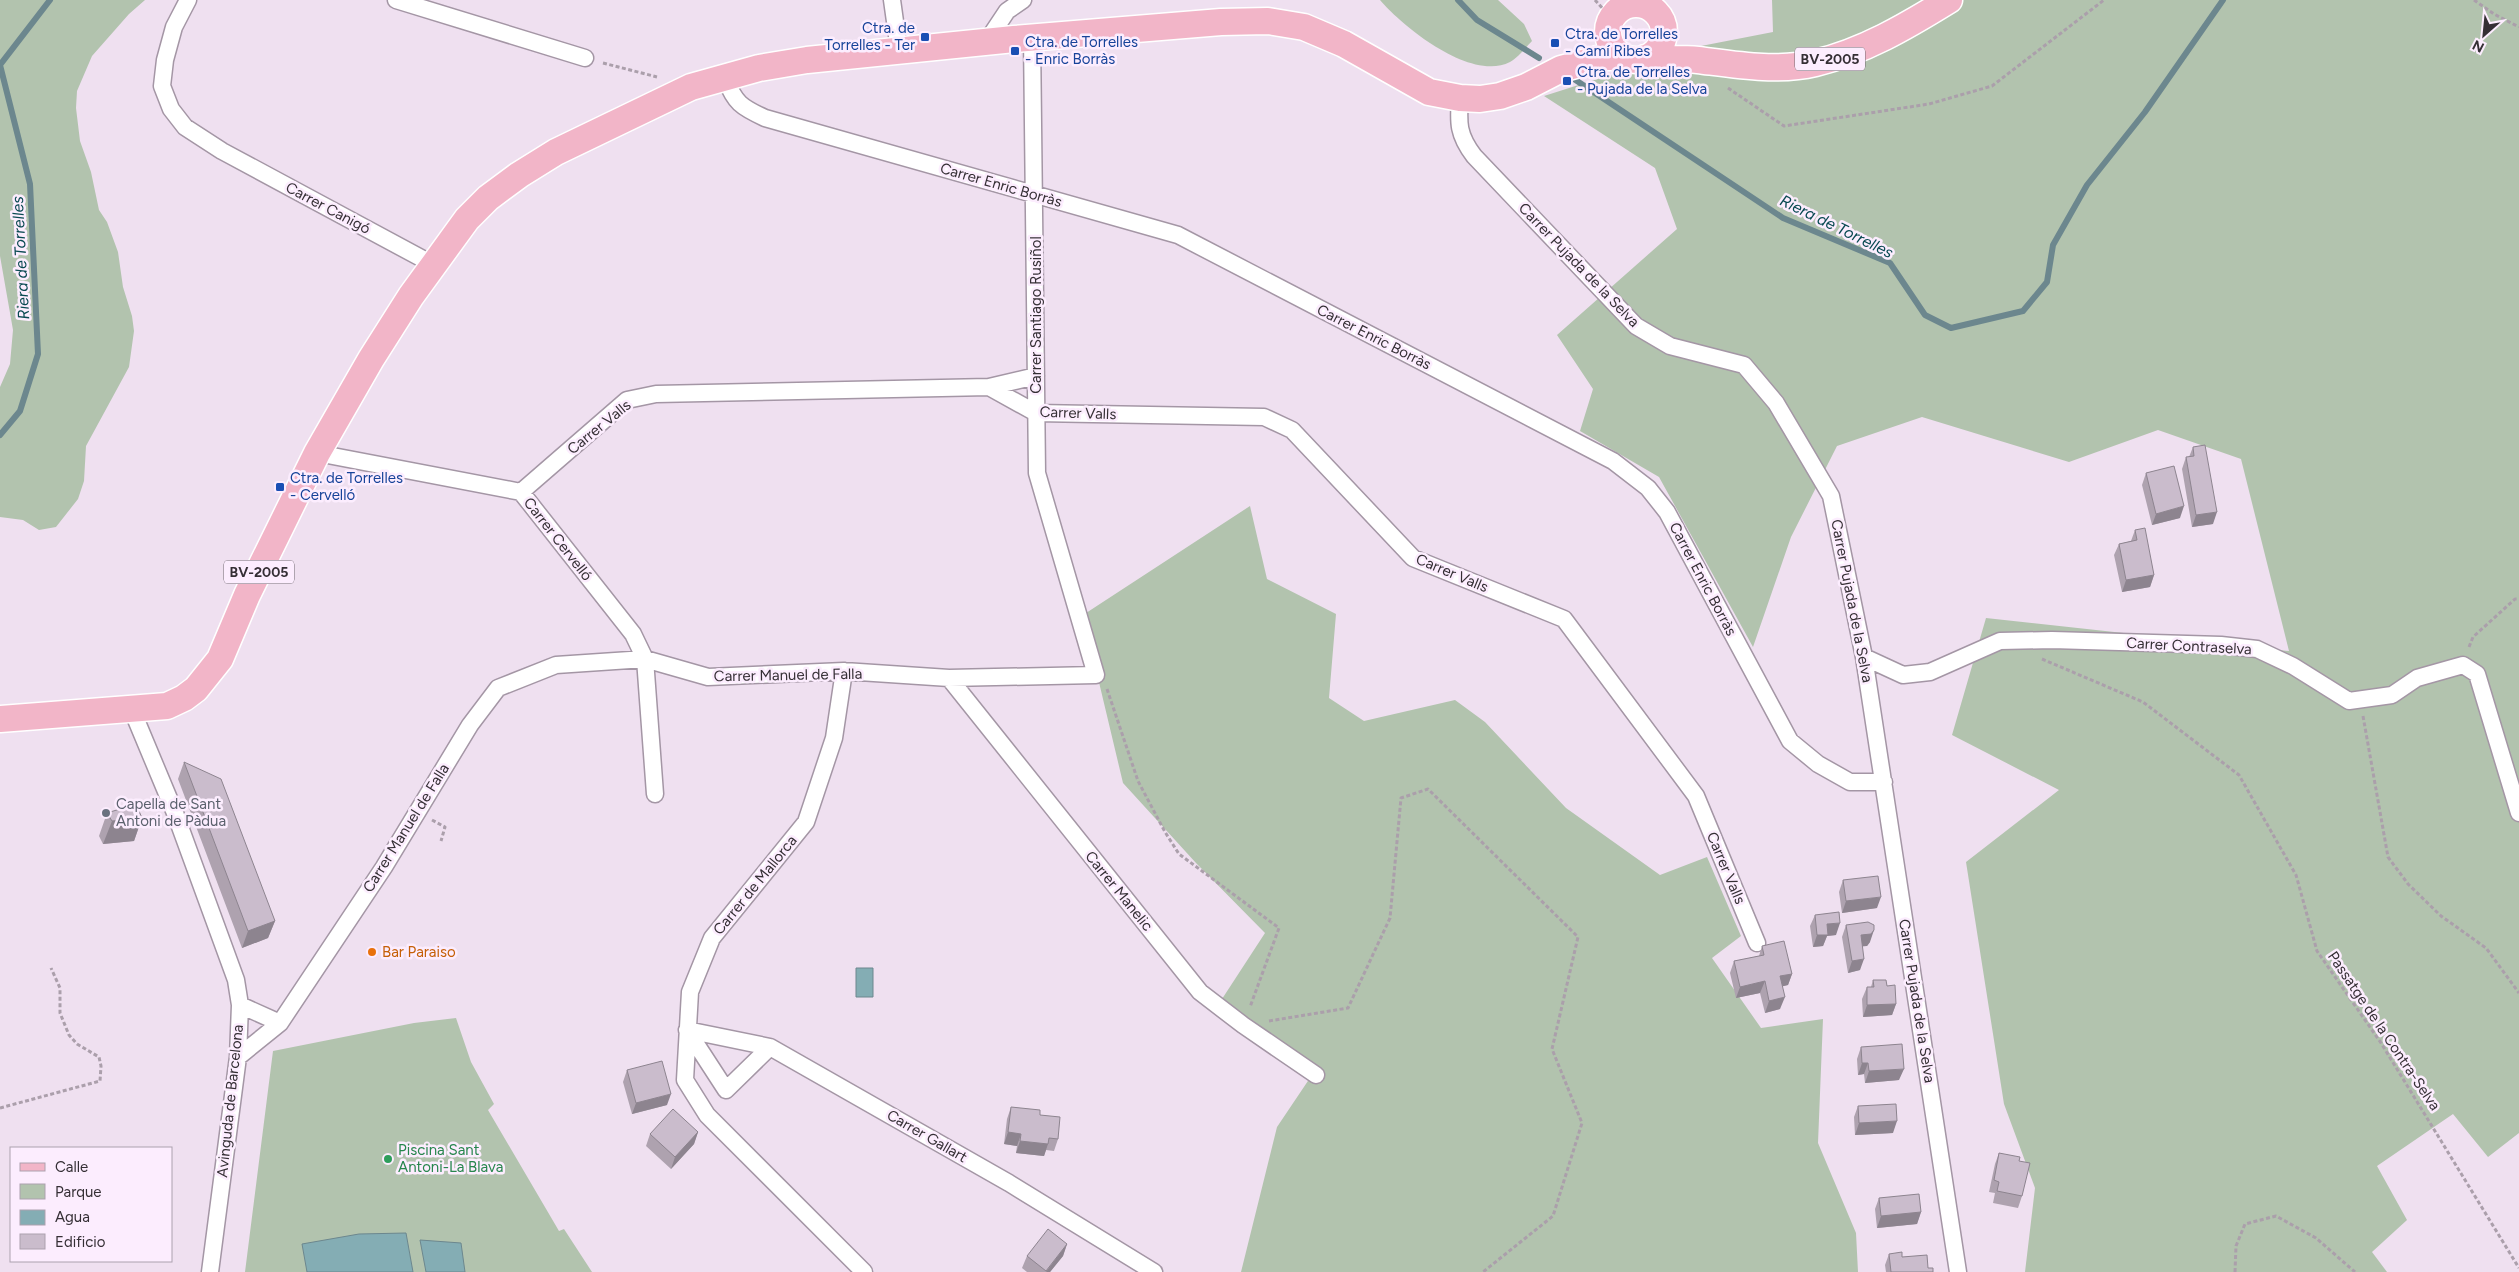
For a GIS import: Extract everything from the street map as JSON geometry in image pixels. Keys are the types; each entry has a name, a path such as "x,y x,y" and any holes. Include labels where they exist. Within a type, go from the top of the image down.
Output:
{"main road":[{"name":"BV-2005","path":"0,719 167,706 184,698 196,689 220,659 248,595 317,453 371,359 467,219 488,198 519,174 556,152 692,87 759,68 807,60 1032,37 1221,22 1268,21 1304,27 1318,32 1344,44 1429,92 1460,98 1480,98 1500,96 1526,87 1562,70 1605,58 1703,61 1741,67 1779,68 1815,63 1865,46 1900,29 1949,0"},
{"name":"BV-2005","path":"1562,70 1605,14 1626,6 1644,3 1656,13 1663,32 1703,61"},
{"path":"1605,14 1610,45 1634,58 1659,48 1663,32"}],"street":[{"name":"Carrer Canigó","path":"188,0 174,27 164,60 162,86 170,109 185,127 222,151 434,265"},
{"path":"396,0 585,58"},
{"path":"892,0 899,50"},
{"path":"987,41 1007,12 1023,0"},
{"name":"Carrer Santiago Rusiñol","path":"1032,37 1037,473 1096,675"},
{"name":"Carrer Enric Borràs","path":"725,78 732,97 743,108 765,118 1178,235 1613,461 1648,488 1667,512 1790,741 1818,764 1850,782 1884,782"},
{"name":"Carrer Pujada de la Selva","path":"1460,98 1459,124 1462,141 1636,326 1670,346 1744,365 1776,403 1831,496 1864,657 1958,1272"},
{"name":"Carrer Valls","path":"521,492 628,400 656,394 989,387 1036,376"},
{"name":"Carrer Valls","path":"989,387 1036,413 1264,417 1292,430 1413,558 1564,619 1696,796 1757,943"},
{"name":"Carrer Cervelló","path":"317,453 521,492 634,634 645,658"},
{"name":"Carrer Contraselva","path":"1864,657 1903,675 1930,672 2000,641 2052,640 2221,645 2257,649 2293,666 2350,701 2392,695 2417,678 2463,665"},
{"path":"645,658 655,794"},
{"name":"Carrer Manuel de Falla","path":"238,1057 280,1023 384,867 470,724 498,688 556,665 645,658 708,677 844,671 949,678 1096,675"},
{"path":"2463,665 2477,674 2519,813"},
{"name":"Carrer de Mallorca","path":"844,671 834,738 806,822 712,938 690,992 685,1080 707,1115 864,1272"},
{"name":"Carrer Manelic","path":"949,678 1200,992 1243,1025 1316,1075"},
{"name":"Avinguda de Barcelona","path":"132,710 175,813 236,980 240,1005 238,1057 210,1272"},
{"path":"240,1005 280,1023"},
{"path":"687,1030 726,1090 770,1047"},
{"name":"Carrer Gallart","path":"687,1030 770,1047 1009,1183 1154,1272"}],"path":[{"path":"1703,61 1731,92 1784,126 1929,104 1992,86 2104,0"},
{"path":"2474,0 2494,14 2519,27"},
{"path":"585,58 692,87"},
{"path":"2463,665 2472,637 2515,599 2519,599"},
{"name":"Passatge de la Contra-Selva","path":"2036,656 2143,702 2239,775 2296,875 2317,951 2382,1043 2519,1268"},
{"path":"1096,675 1106,687 1138,781 1179,854 1278,928 1243,1025 1348,1008 1390,918 1401,798 1428,789 1578,937 1552,1049 1582,1123 1553,1216 1483,1272"},
{"path":"2360,700 2388,857 2408,884 2441,916 2486,948 2519,993"},
{"path":"442,841 445,827"},
{"path":"0,1108 100,1081 99,1057 77,1044 68,1035 60,1013 60,988 51,968"},
{"path":"2235,1272 2236,1246 2245,1224 2276,1216 2316,1238 2355,1272"}],"green space":[{"path":"0,0 145,0 129,14 92,56 77,91 76,108 80,141 91,172 99,210 107,222 118,252 123,287 132,316 134,331 129,367 86,446 84,481 78,499 56,527 39,530 23,520 0,517 0,387 10,364 13,330 0,256"},
{"path":"1380,0 1498,0 1524,24 1532,41 1510,62 1494,66 1476,65 1439,49 1421,37"},
{"path":"1772,0 2519,0 2519,1133 2488,1157 2453,1114 2377,1166 2407,1220 2372,1252 2387,1272 2025,1272 2035,1188 2004,1104 1966,862 2059,790 1952,735 1986,618 2289,651 2241,459 2158,430 2069,462 1922,417 1837,446 1791,537 1753,647 1659,477 1580,431 1593,389 1557,335 1677,229 1655,168 1544,96 1701,46 1773,32"},
{"path":"1250,506 1267,579 1336,614 1329,698 1364,721 1455,700 1485,722 1566,808 1660,875 1707,857 1741,936 1712,958 1761,1028 1823,1019 1818,1143 1856,1233 1858,1272 1241,1272 1277,1127 1316,1069 1222,999 1265,933 1196,863 1123,783 1083,615"},
{"name":"Piscina Sant Antoni-La Blava","path":"456,1018 471,1062 494,1104 488,1110 559,1231 564,1229 592,1272 245,1272 273,1051 414,1023"}],"water":[{"path":"856,968 873,968 873,997 856,997"},
{"path":"406,1233 413,1272 307,1272 302,1244 359,1234"},
{"path":"420,1240 461,1243 465,1272 426,1272"}],"building":[{"path":"2205,445 2217,512 2196,515 2186,457 2194,456 2193,447"},
{"path":"2174,466 2184,506 2156,514 2146,473"},
{"path":"2145,528 2154,575 2126,580 2119,544 2137,540 2135,530"},
{"path":"184,762 221,779 275,921 248,931"},
{"path":"136,804 142,818 112,821 107,813"},
{"path":"1878,876 1881,897 1846,901 1843,880"},
{"path":"1839,912 1840,923 1827,924 1828,935 1817,935 1815,915"},
{"path":"1868,922 1874,925 1874,930 1871,934 1861,935 1864,959 1852,961 1846,925"},
{"path":"1784,941 1792,974 1780,976 1785,997 1769,1001 1765,981 1740,987 1734,961 1764,955 1762,946"},
{"path":"1873,980 1886,980 1887,986 1895,985 1896,1004 1867,1005 1867,987 1874,987"},
{"path":"1902,1044 1904,1069 1869,1071 1868,1063 1862,1063 1861,1047"},
{"path":"662,1061 671,1094 636,1103 627,1070"},
{"path":"1896,1104 1897,1121 1859,1123 1858,1106"},
{"path":"1011,1107 1040,1110 1040,1115 1060,1117 1058,1139 1049,1138 1048,1144 1020,1141 1021,1134 1008,1132"},
{"path":"673,1109 698,1132 675,1157 650,1134"},
{"path":"1999,1153 2020,1157 2019,1161 2030,1163 2022,1196 1997,1191 1999,1182 1994,1180"},
{"path":"1919,1194 1921,1212 1881,1216 1879,1198"},
{"path":"1048,1229 1067,1244 1046,1271 1027,1256"},
{"path":"1902,1252 1902,1257 1927,1255 1928,1268 1933,1268 1933,1272 1891,1272 1889,1254"}],"waterway":[{"name":"Riera de Torrelles","path":"0,435 20,411 38,354 30,184 0,65 50,0"},
{"name":"Riera de Torrelles","path":"1458,0 1477,20 1539,58"},
{"name":"Riera de Torrelles","path":"1574,79 1783,218 1890,263 1925,315 1951,328 2023,311 2047,282 2053,245 2087,185 2145,112 2223,0"}],"place":[{"name":"Ctra. de Torrelles - Ter","path":"925,37"},
{"name":"Ctra. de Torrelles - Camí Ribes","path":"1555,43"},
{"name":"Ctra. de Torrelles - Enric Borràs","path":"1015,51"},
{"name":"Ctra. de Torrelles - Pujada de la Selva","path":"1567,81"},
{"name":"Ctra. de Torrelles - Cervelló","path":"280,487"},
{"name":"Capella de Sant Antoni de Pàdua","path":"106,813"},
{"name":"Bar Paraiso","path":"372,952"},
{"name":"Piscina Sant Antoni-La Blava","path":"388,1159"}]}
